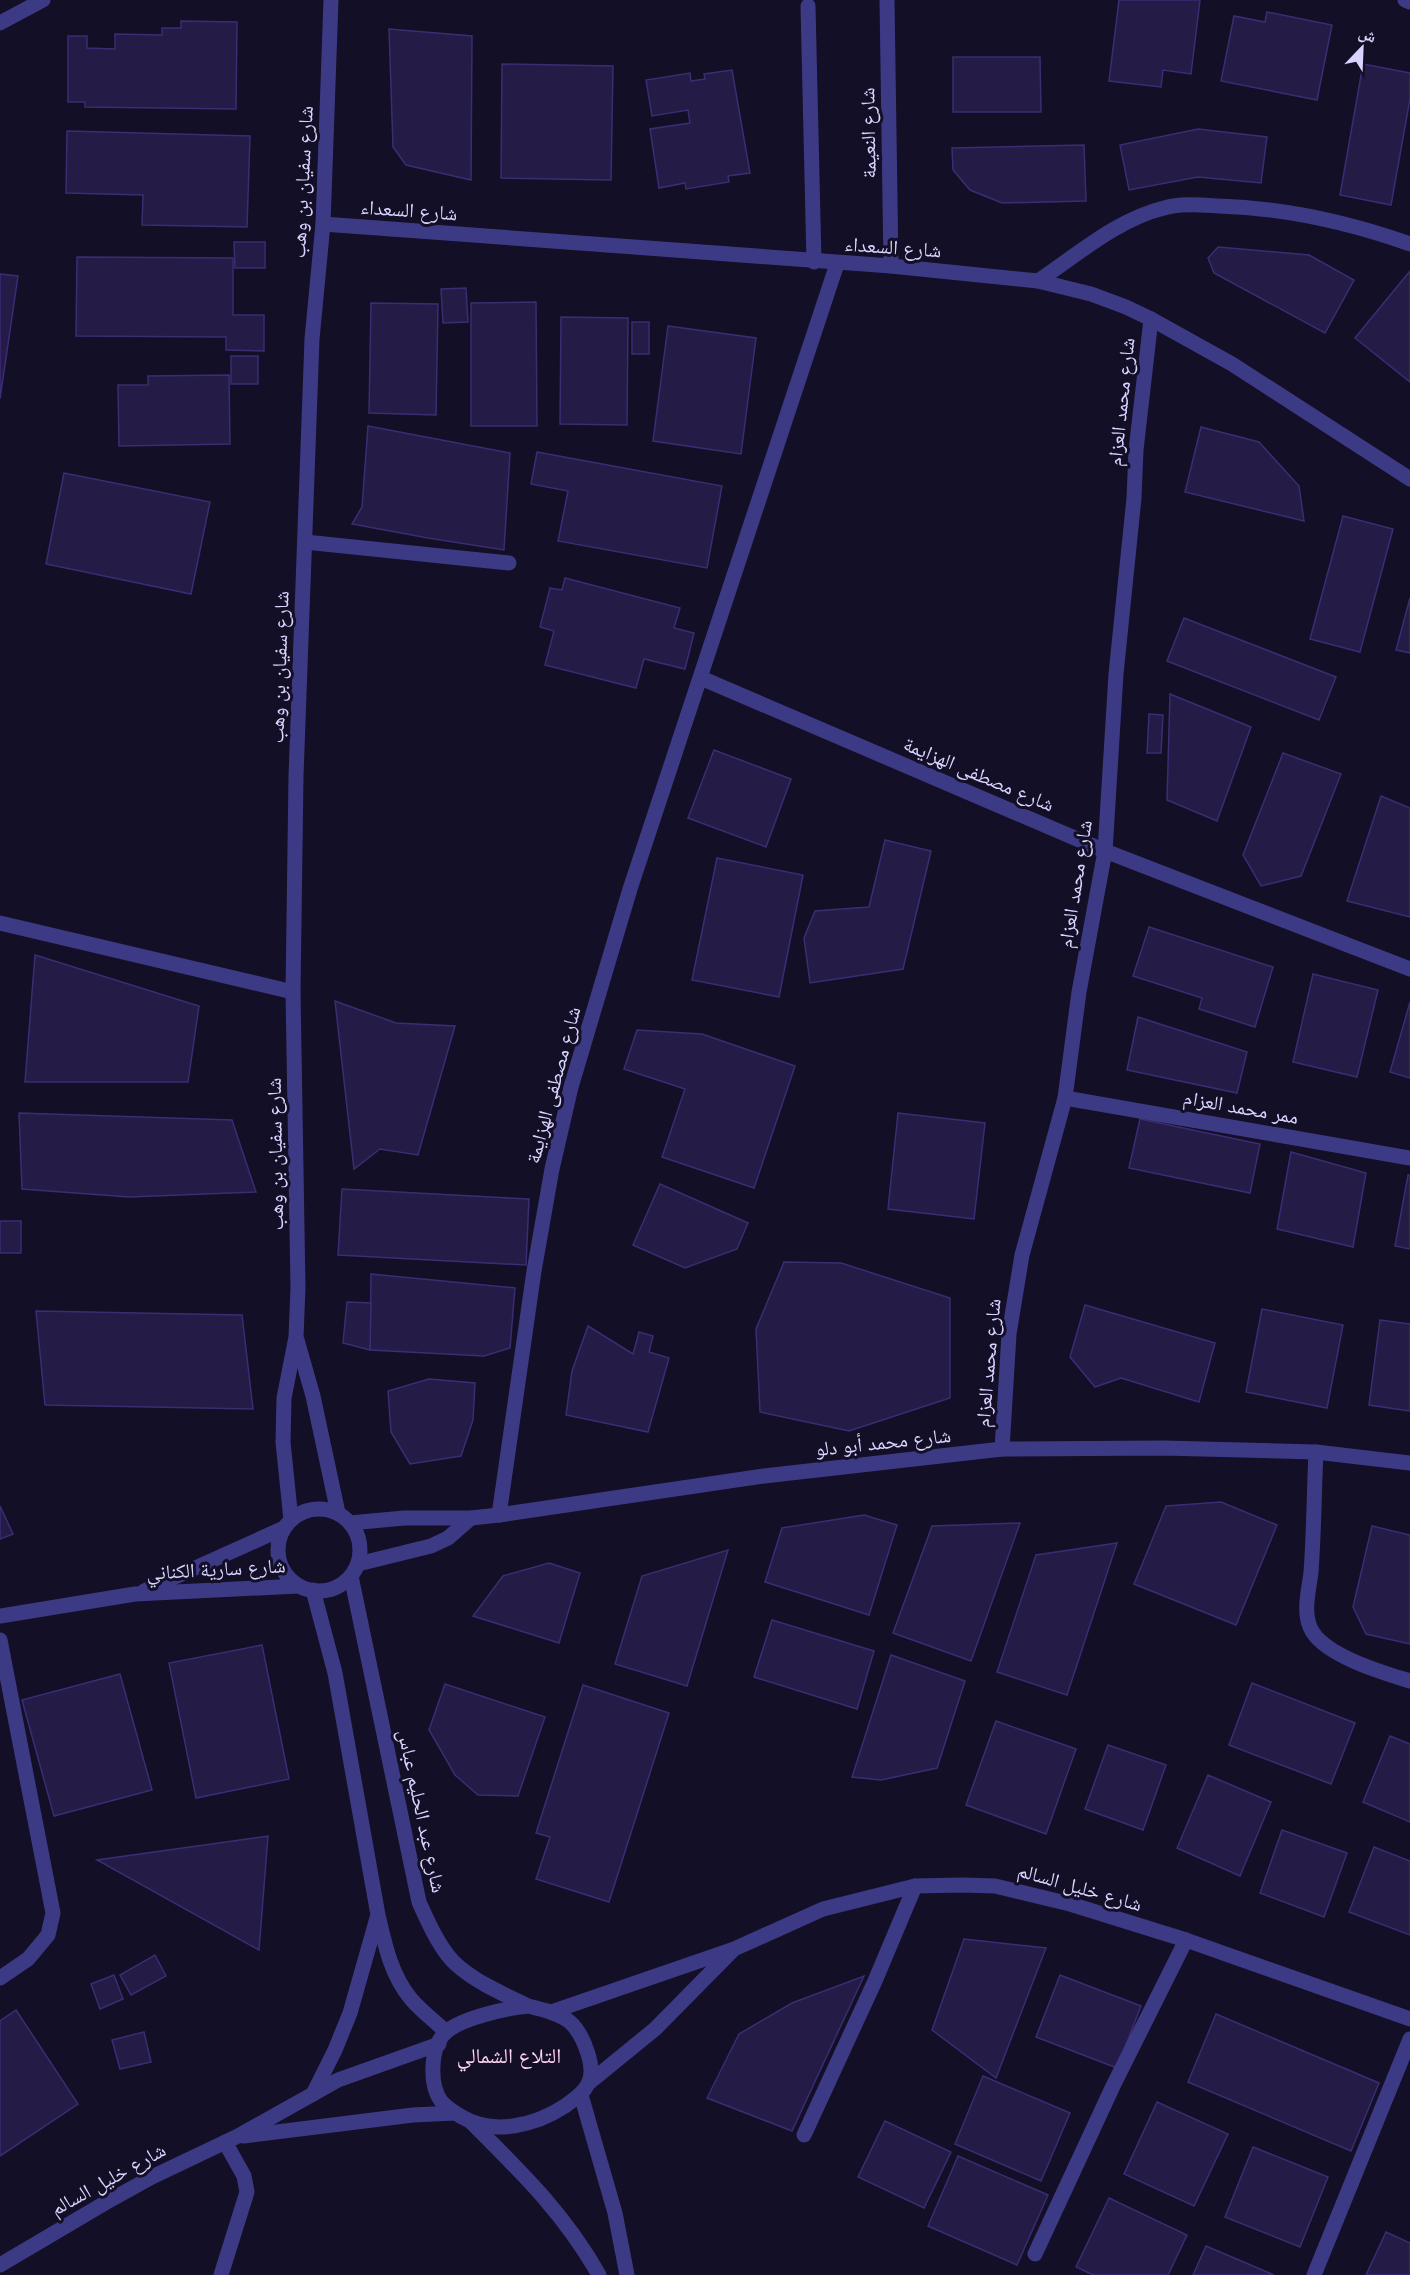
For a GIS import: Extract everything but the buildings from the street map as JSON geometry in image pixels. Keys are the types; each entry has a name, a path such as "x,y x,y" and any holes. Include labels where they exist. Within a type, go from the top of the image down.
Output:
{"street":[{"path":"0,23 43,0"},
{"name":"شارع سفيان بن وهب","path":"287,1524 283,1442 284,1398 296,1337 298,1288 293,992 296,776 312,339 323,224 331,0"},
{"name":"شارع النعيمة","path":"887,0 891,266"},
{"path":"1405,0 1410,2"},
{"path":"808,6 814,262"},
{"path":"1038,281 1130,221 1164,208 1190,205 1258,207 1334,220 1410,244"},
{"name":"شارع السعداء","path":"323,224 837,264 891,266 1038,281 1091,294 1151,319 1232,364 1410,478"},
{"name":"شارع مصطفى الهزايمة","path":"500,1515 534,1271 552,1169 571,1087 630,889 837,264"},
{"name":"شارع محمد العزام","path":"1002,1449 1010,1334 1022,1255 1065,1098 1079,992 1105,850 1116,674 1134,498 1136,450 1151,319"},
{"path":"305,542 509,563"},
{"name":"شارع مصطفى الهزايمة","path":"701,678 1105,850 1410,969"},
{"path":"0,923 293,992"},
{"name":"ممر محمد العزام","path":"1065,1098 1410,1158"},
{"name":"شارع سفيان بن وهب","path":"296,1337 344,1518"},
{"name":"شارع محمد أبو دلو","path":"344,1518 471,1518 500,1515 764,1476 1002,1449 1163,1448 1316,1452 1410,1463"},
{"path":"1316,1452 1311,1573 1307,1607 1311,1629 1321,1641 1361,1666 1410,1681"},
{"path":"322,1509 344,1518 357,1535 360,1550 354,1570 340,1585 327,1590 306,1588 287,1575 279,1560 279,1544 287,1524 305,1511 322,1509"},
{"path":"354,1570 431,1546 448,1538 471,1518"},
{"name":"شارع سارية الكناني","path":"135,1594 287,1524"},
{"name":"شارع عبد الحليم عباس","path":"354,1570 414,1886 419,1902 429,1924 456,1965 483,1984 528,2006"},
{"path":"306,1588 335,1673 378,1915 394,1971 411,1999 442,2038"},
{"name":"شارع سارية الكناني","path":"0,1616 135,1594 306,1588"},
{"path":"0,1640 53,1913 48,1935 28,1959 0,1978"},
{"path":"804,2135 875,1981 915,1886"},
{"name":"شارع خليل السالم","path":"551,2012 734,1949 823,1909 915,1886 995,1886 1070,1904 1186,1940 1410,2019"},
{"path":"313,2094 350,2013 378,1915"},
{"path":"1035,2254 1113,2086 1186,1940"},
{"name":"شارع خليل السالم","path":"585,2088 655,2030 734,1949"},
{"path":"599,2275 587,2253 552,2205 471,2122 455,2113 441,2100 435,2086 433,2060 442,2038 460,2024 502,2009 528,2006 551,2012 570,2022 588,2050 585,2088 615,2213 627,2275"},
{"name":"شارع خليل السالم","path":"0,2265 105,2203 232,2139 338,2080 442,2038"},
{"path":"1314,2275 1410,2039"},
{"path":"471,2122 498,2128 531,2123 555,2113 585,2088"},
{"name":"شارع خليل السالم","path":"232,2139 413,2115 455,2113"},
{"path":"221,2275 247,2192 232,2139"}],"district":[{"name":"التلاع الشمالي","path":"509,2056"}]}
